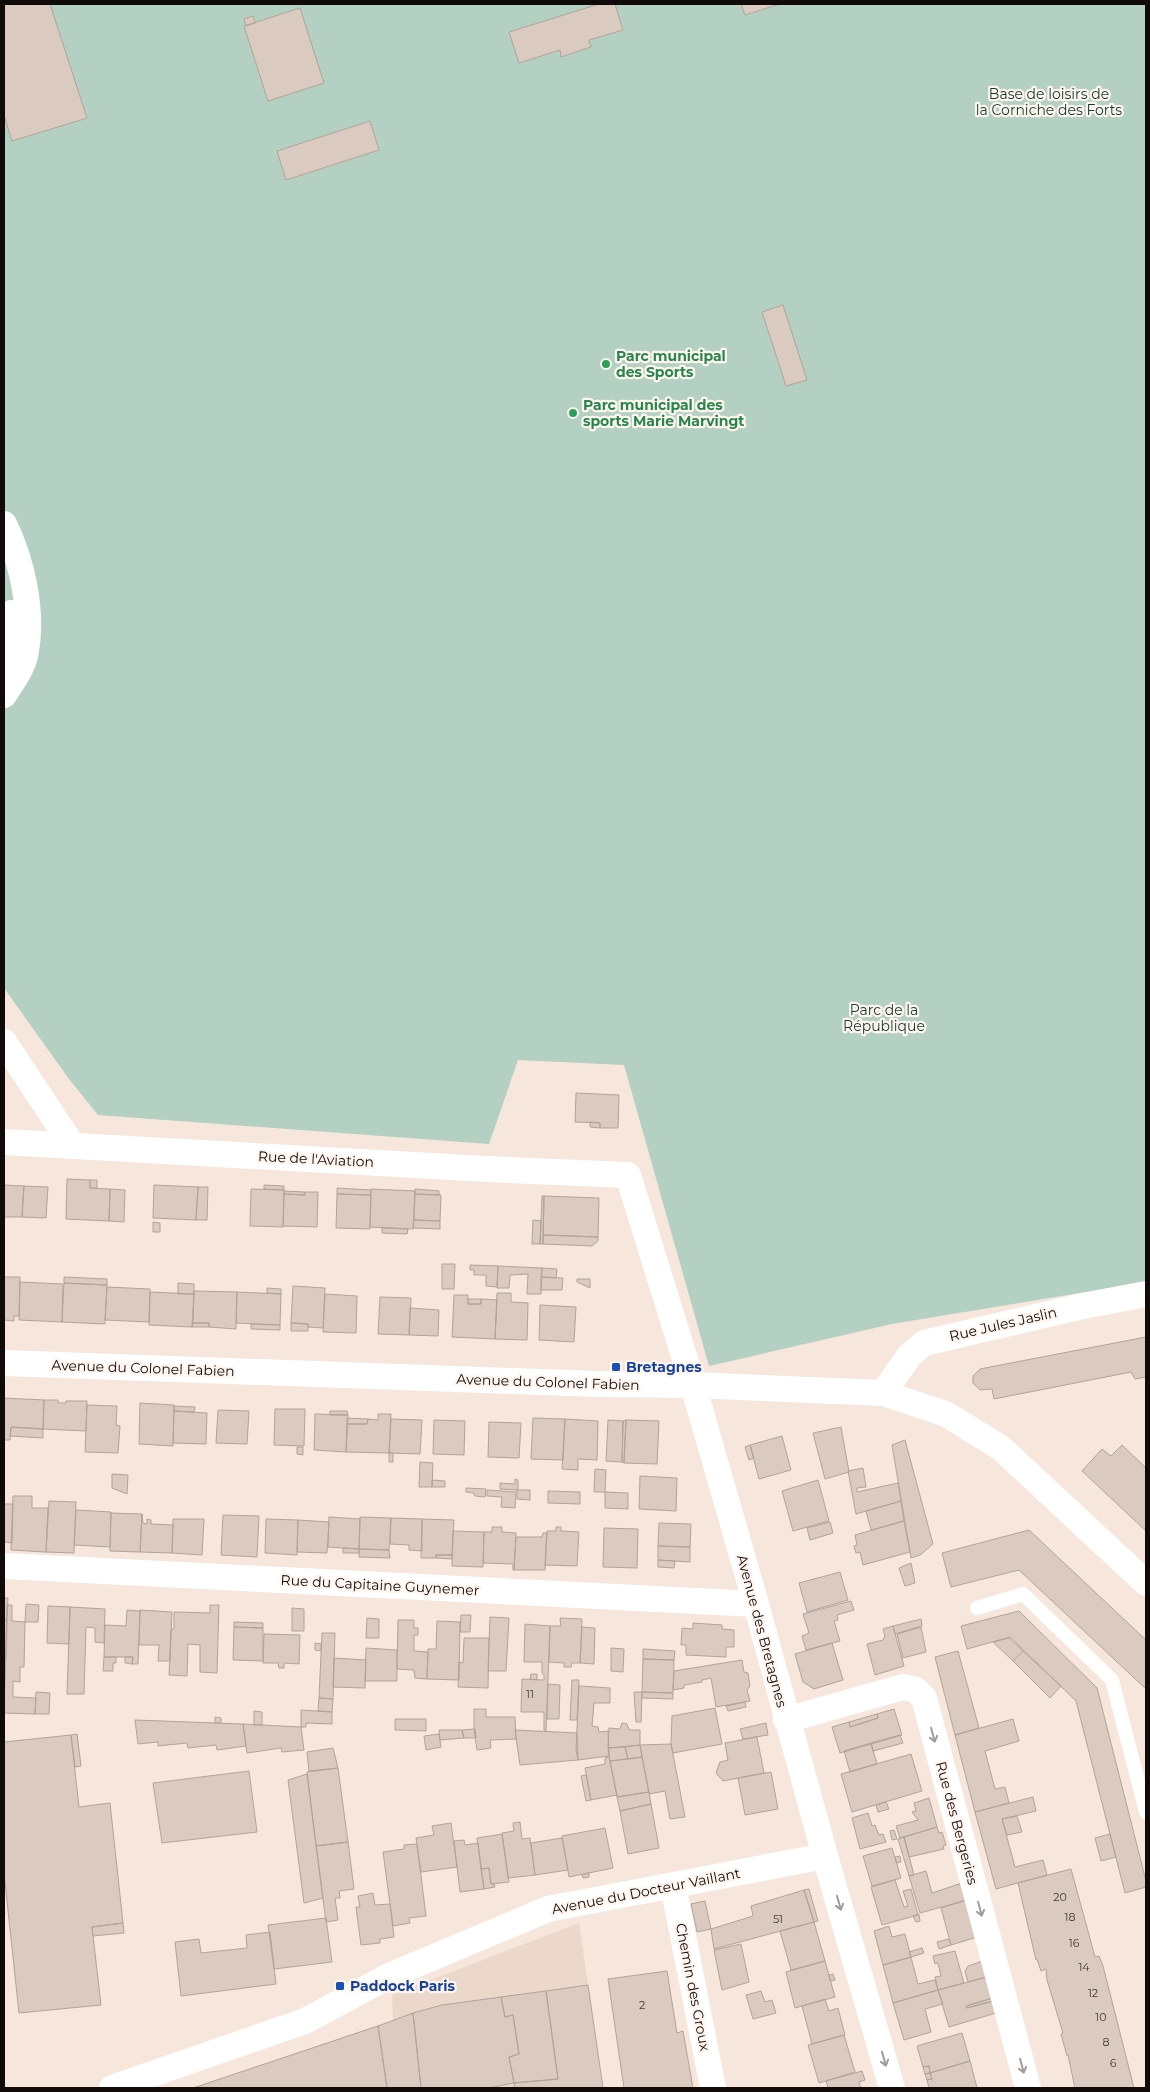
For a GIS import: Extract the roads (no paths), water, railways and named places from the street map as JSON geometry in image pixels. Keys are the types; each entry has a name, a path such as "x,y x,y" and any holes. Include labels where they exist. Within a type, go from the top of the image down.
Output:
{"street":[{"path":"4,524 11,538 26,588 27,630 26,652 18,673 4,696"},
{"path":"4,568 10,590 14,628 4,661"},
{"path":"4,1042 72,1145"},
{"name":"Rue de l'Aviation","path":"4,1142 476,1168 628,1174"},
{"name":"Avenue des Bretagnes","path":"628,1174 693,1385 756,1604 786,1720 892,2088"},
{"name":"Rue Jules Jaslin","path":"883,1393 909,1356 924,1343 1083,1306 1146,1294"},
{"name":"Avenue du Colonel Fabien","path":"4,1363 598,1384 693,1385 883,1393 946,1414 1001,1448 1146,1583"},
{"name":"Rue du Capitaine Guynemer","path":"4,1566 756,1604"},
{"name":"Rue des Bergeries","path":"786,1720 903,1687 916,1690 924,1698 1028,2088"},
{"name":"Avenue du Docteur Vaillant","path":"112,2088 305,2021 389,1976 548,1910 825,1856"},
{"name":"Chemin des Groux","path":"673,1885 713,2088"}],"lane":[{"path":"977,1608 1023,1594 1112,1680 1146,1812"}],"place":[{"name":"Parc municipal des Sports","path":"606,364"},
{"name":"Parc municipal des sports Marie Marvingt","path":"573,413"},
{"name":"Bretagnes","path":"616,1367"},
{"name":"Paddock Paris","path":"340,1986"}],"park label":[{"name":"Base de loisirs de la Corniche des Forts","path":"1049,102"},
{"name":"Parc de la République","path":"884,1018"}]}
